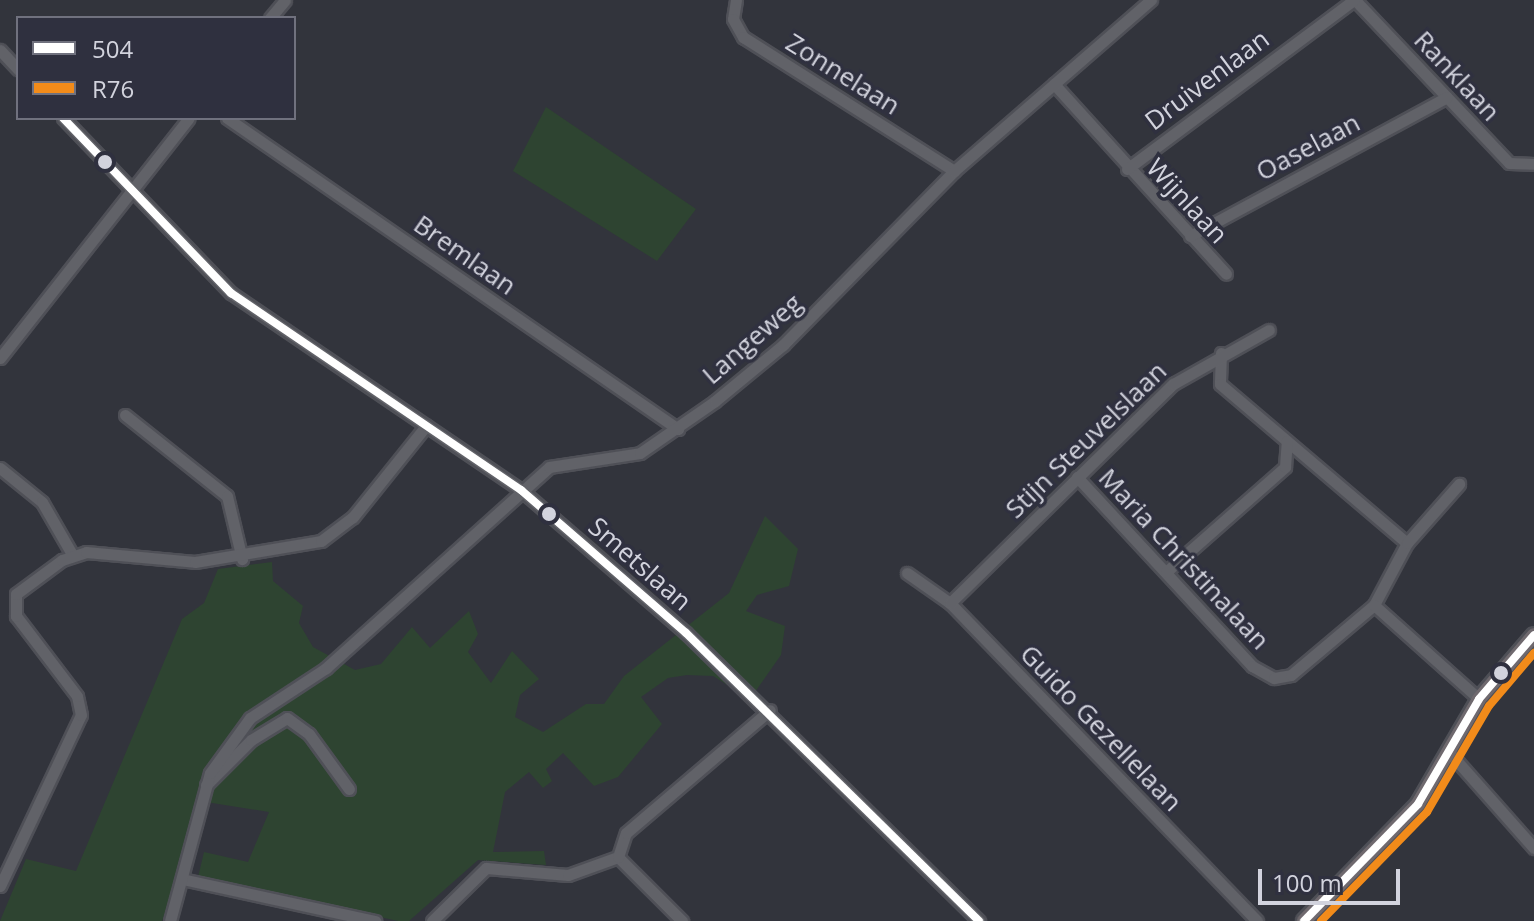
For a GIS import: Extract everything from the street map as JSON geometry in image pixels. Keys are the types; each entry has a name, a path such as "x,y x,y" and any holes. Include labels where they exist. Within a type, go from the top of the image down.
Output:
{"main road":[{"path":"1304,921 1418,804 1479,699 1534,635"}],"street":[{"path":"272,16 285,0"},
{"name":"Zonnelaan","path":"736,0 733,19 743,37 954,171"},
{"name":"Langeweg","path":"206,785 241,727 348,648 521,490 559,462 640,453 678,429 783,345 954,171 1151,0"},
{"name":"Ranklaan","path":"1354,0 1509,163 1534,164"},
{"name":"Druivenlaan","path":"1127,169 1354,0"},
{"path":"0,50 16,67"},
{"name":"Wijnlaan","path":"1054,84 1127,169 1226,274"},
{"name":"Oaselaan","path":"1190,236 1447,97"},
{"name":"Smetslaan","path":"65,120 231,293 521,490 770,710 979,921"},
{"path":"0,358 187,120"},
{"name":"Bremlaan","path":"230,120 678,429"},
{"name":"Stijn Steuvelslaan","path":"950,603 1186,374 1269,330"},
{"path":"1220,384 1221,353"},
{"path":"1186,374 1220,384 1407,543"},
{"path":"125,415 227,496 242,559"},
{"path":"0,886 81,715 77,696 16,616 13,601 73,556 242,559 298,549 340,530 426,426"},
{"path":"1285,467 1287,441"},
{"path":"1166,572 1285,467 1312,463"},
{"path":"0,468 42,502 73,556"},
{"name":"Maria Christinalaan","path":"1077,477 1252,666 1274,678 1291,675 1374,605 1407,543 1459,484"},
{"name":"Guido Gezellelaan","path":"907,573 950,603 1257,921"},
{"path":"1374,605 1479,699"},
{"path":"618,857 626,833 770,710"},
{"path":"170,921 206,785 251,740 287,718 309,734 349,789"},
{"path":"1449,752 1534,848"},
{"path":"432,921 486,868 568,875 618,857"},
{"path":"618,857 682,921"},
{"path":"182,879 375,921"}],"green space":[{"path":"546,107 696,209 657,261 513,171"},
{"path":"765,516 798,549 789,586 757,595 746,611 785,626 781,655 750,699 713,676 687,675 668,678 641,697 662,724 618,777 594,786 563,753 546,769 552,781 543,788 529,772 505,792 493,852 544,851 546,865 478,860 409,921 398,921 198,877 204,852 248,862 269,812 206,802 162,921 0,921 26,859 76,871 182,619 204,603 218,569 272,562 273,581 303,606 299,623 313,647 355,670 381,664 412,627 430,648 469,611 478,634 468,652 491,683 512,651 539,679 520,695 515,717 543,732 586,704 604,704 624,676 729,593"}],"transit line":[{"name":"504","path":"65,120 231,293 521,490 686,633 979,921"},
{"name":"504","path":"1304,921 1418,804 1479,699 1534,635"},
{"name":"R76","path":"1321,921 1427,812 1489,706 1534,653"}]}
